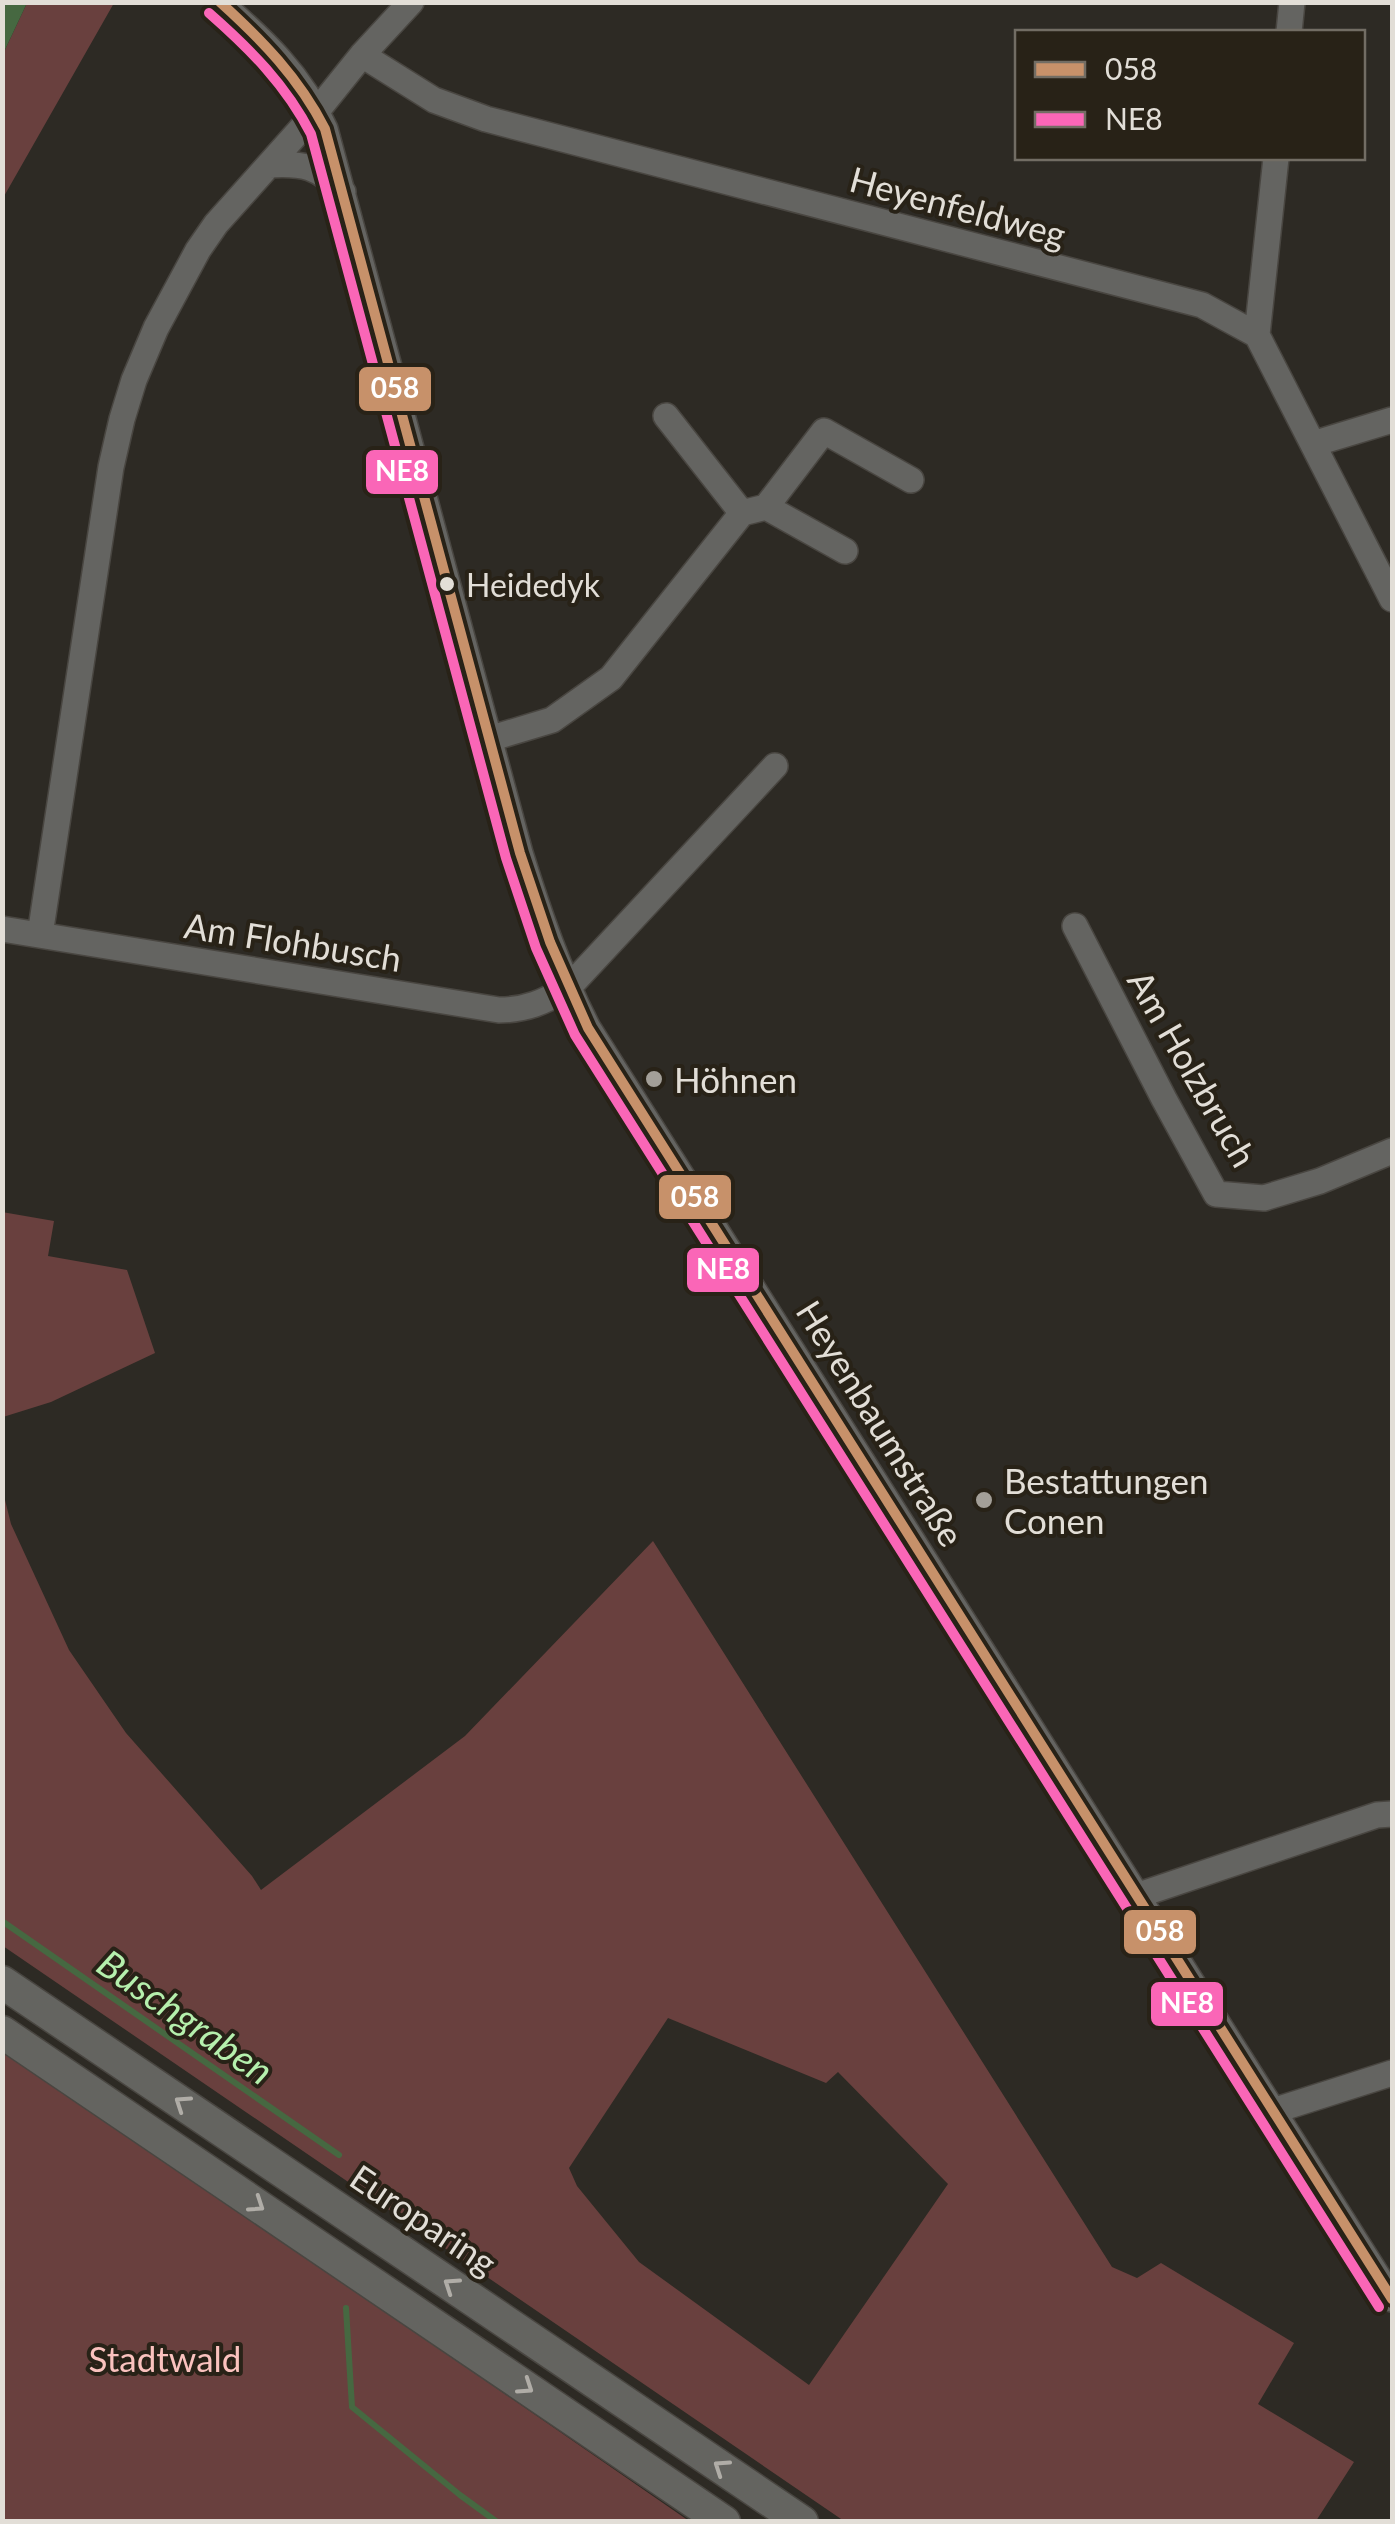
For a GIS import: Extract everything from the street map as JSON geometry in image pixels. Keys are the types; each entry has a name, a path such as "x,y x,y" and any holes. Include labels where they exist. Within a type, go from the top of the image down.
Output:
{"main road":[{"name":"Europaring","path":"2,1982 802,2522"},
{"path":"2,2032 724,2522"}],"street":[{"name":"Heyenbaumstraße","path":"219,2 299,81 317,111 332,151 525,870 547,937 588,1028 1392,2300"},
{"path":"40,935 111,467 134,380 177,286 216,224 411,2"},
{"path":"1289,30 1292,2"},
{"name":"Heyenfeldweg","path":"362,55 434,100 486,120 1202,305 1257,335"},
{"path":"1276,160 1257,335 1392,599"},
{"path":"268,165 312,168 327,175 343,192"},
{"path":"666,416 754,510 845,551"},
{"path":"1313,444 1392,420"},
{"path":"489,738 552,720 611,678 824,431 911,480"},
{"path":"1367,550 1392,539"},
{"path":"568,988 774,766"},
{"name":"Am Holzbruch","path":"1075,926 1216,1194 1264,1198 1320,1181 1392,1151"},
{"name":"Am Flohbusch","path":"2,929 499,1010 522,1010 568,988"},
{"path":"1136,1896 1392,1814"},
{"path":"1273,2111 1392,2073"}],"green space":[{"path":"27,3 114,3 3,198 3,54"},
{"path":"2,1212 54,1221 48,1256 127,1270 155,1353 51,1402 3,1417"},
{"path":"2,1488 11,1524 69,1650 126,1733 261,1890 465,1736 653,1541 1112,2267 1137,2278 1161,2263 1294,2343 1258,2404 1354,2462 1316,2521 844,2521 3,1946","holes":["668,2018 826,2083 838,2072 948,2184 809,2385 639,2262 577,2186 569,2168"]},
{"name":"Stadtwald","path":"2,2047 689,2521 3,2521"}],"shaded area":[{"path":"2,3 27,3 3,54"}],"waterway":[{"name":"Buschgraben","path":"2,1921 339,2155"},
{"name":"Buschgraben","path":"346,2308 352,2407 497,2522"}],"transit line":[{"name":"058","path":"220,2 278,61 304,93 325,129 520,853 550,942 588,1028 1392,2299"},
{"name":"NE8","path":"209,13 266,69 311,134 506,858 536,948 575,1035 1379,2307"}],"place":[{"name":"Heidedyk","path":"447,584"},
{"name":"Höhnen","path":"654,1079"},
{"name":"Bestattungen Conen","path":"984,1500"}]}
